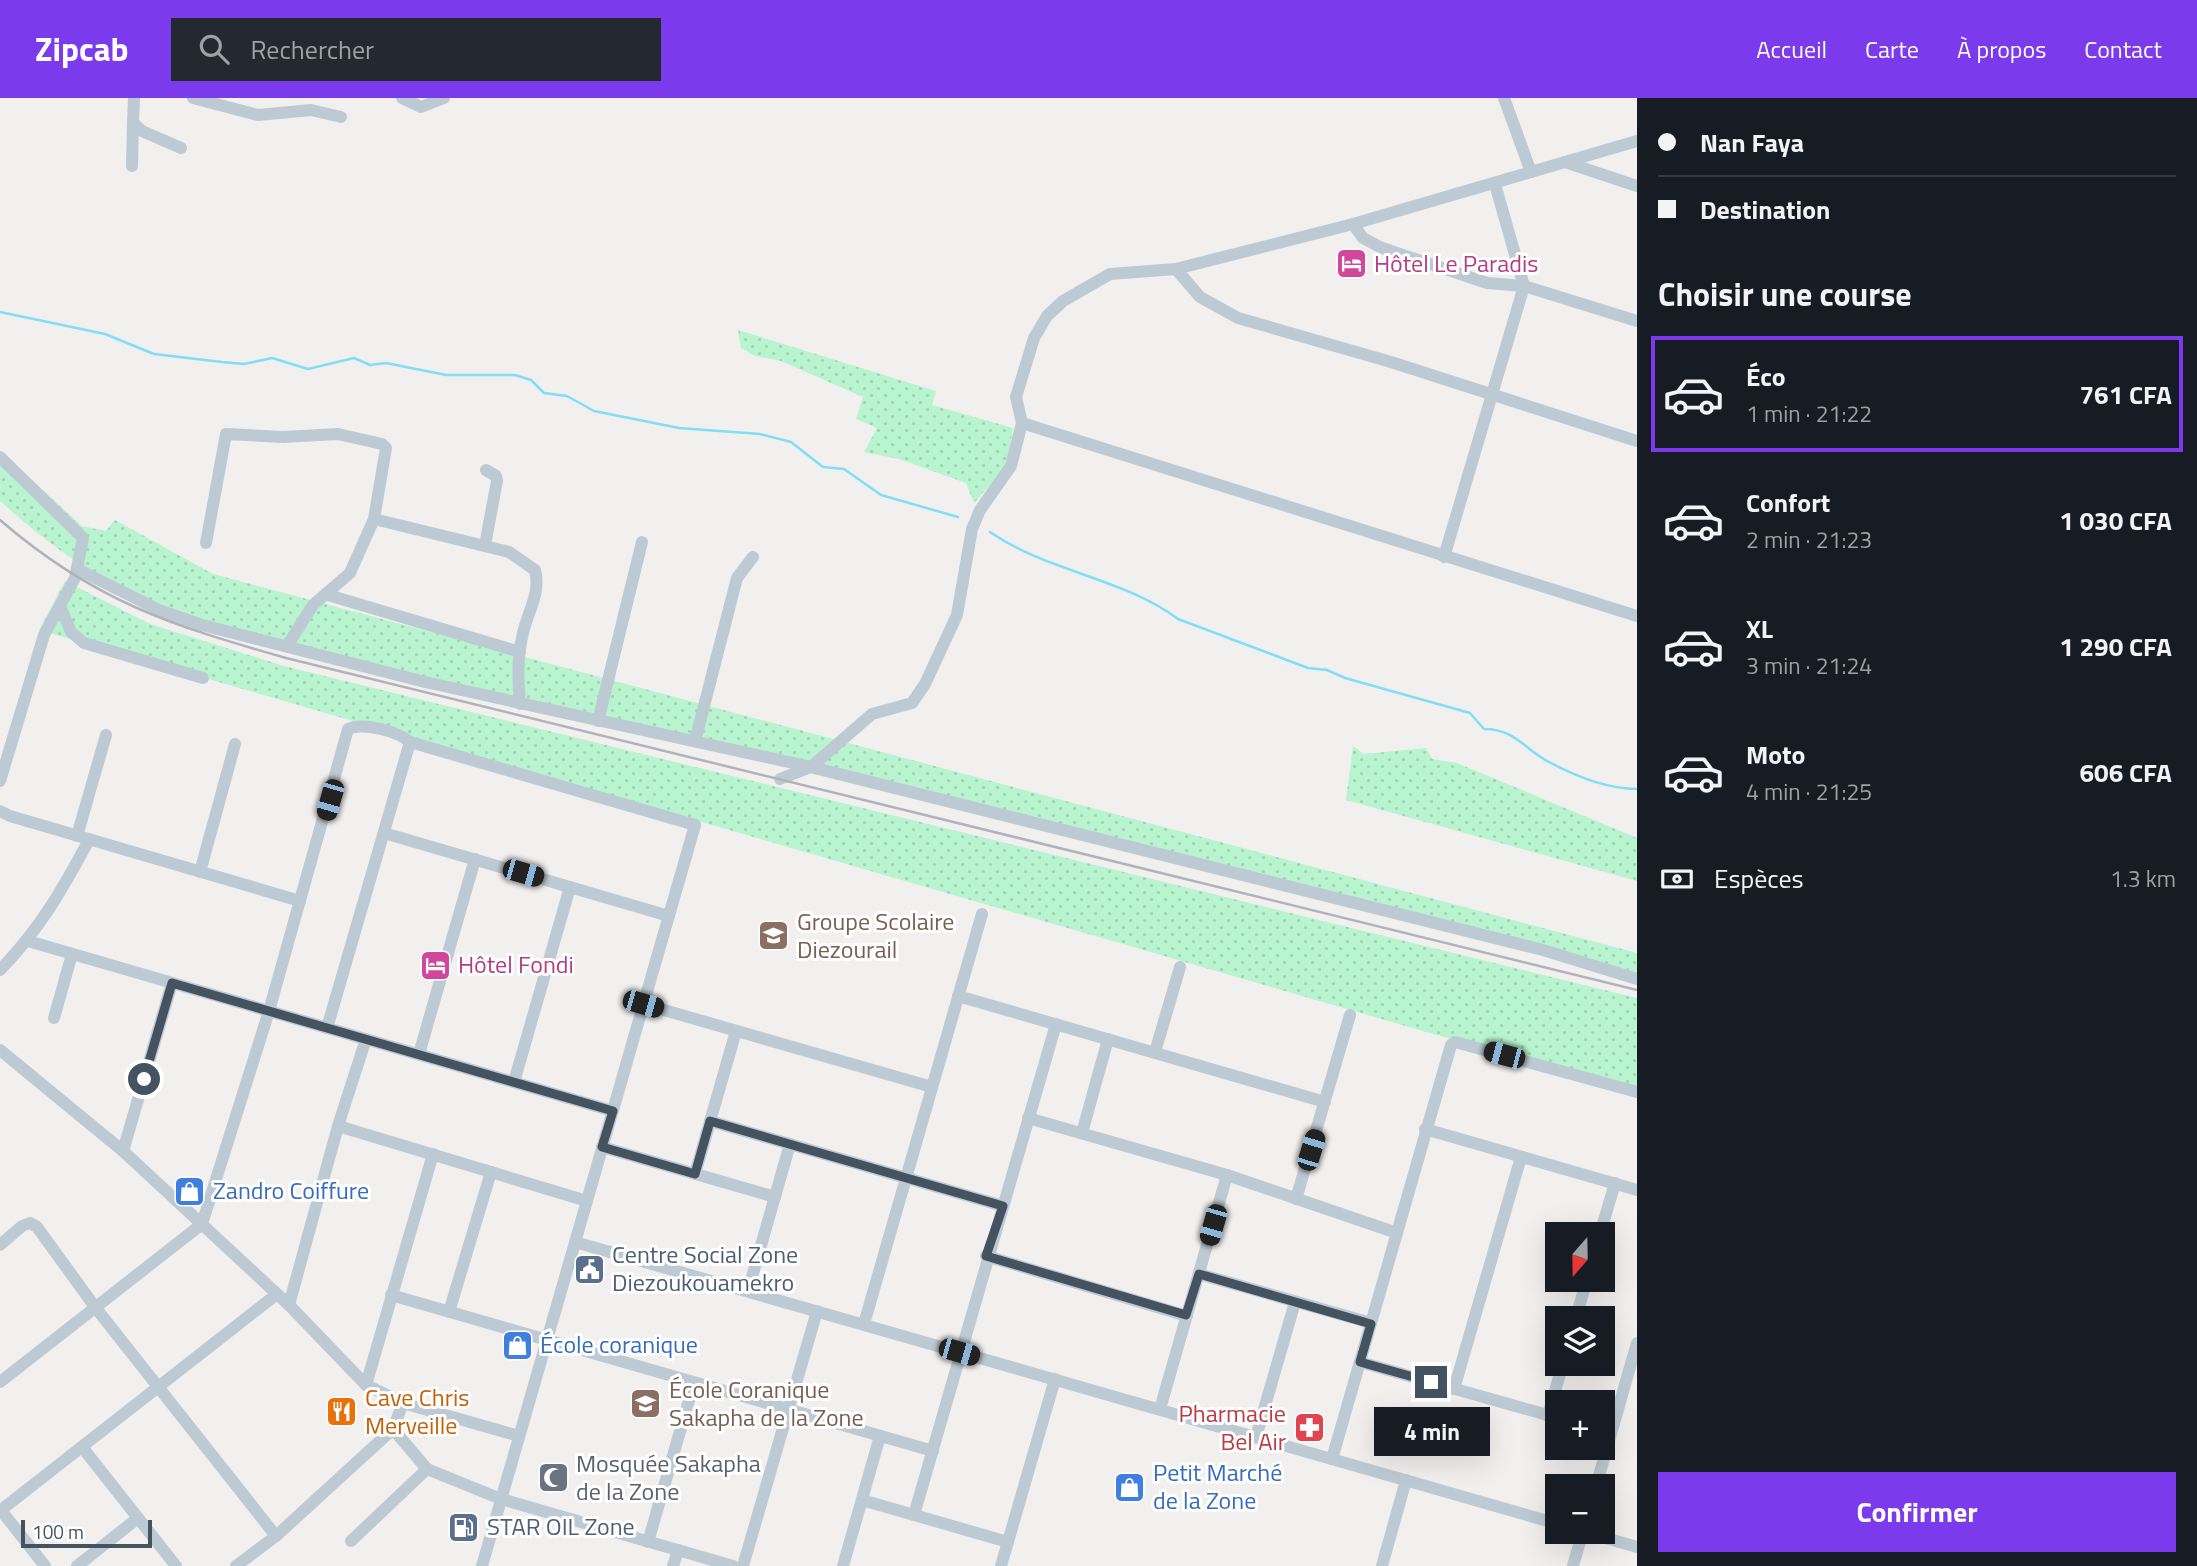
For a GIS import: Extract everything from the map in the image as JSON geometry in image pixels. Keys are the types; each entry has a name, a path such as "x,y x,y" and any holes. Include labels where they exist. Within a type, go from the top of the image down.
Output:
{"street":[{"path":"132,166 134,98"},
{"path":"193,98 258,115 311,110 341,117"},
{"path":"402,98 421,107 444,98"},
{"path":"1504,98 1531,172"},
{"path":"134,122 142,131 181,148"},
{"path":"780,779 811,767 867,718 912,703 925,684 957,615 971,529 979,510 1011,466 1022,423 1016,397 1034,338 1047,316 1082,289 1110,274 1176,269 1353,224 1637,141"},
{"path":"1565,162 1637,186"},
{"path":"1444,557 1494,396 1524,286 1495,184"},
{"path":"1353,224 1363,238 1382,248 1487,283 1524,286 1637,321"},
{"path":"1176,269 1200,297 1238,318 1637,442"},
{"path":"1022,423 1444,557 1637,615"},
{"path":"205,543 226,434 236,432 283,437 338,434 382,444 386,456 374,519 351,573 313,605 287,646"},
{"path":"0,457 83,538 77,569 61,608 44,635 0,781"},
{"path":"485,545 497,481 496,476 486,470"},
{"path":"374,519 485,545 521,557 534,570 537,590 520,652 520,704"},
{"path":"598,721 642,542"},
{"path":"695,741 737,579 753,557"},
{"path":"77,569 159,610 287,646 520,704 811,767 1516,943 1637,979"},
{"path":"328,595 520,652"},
{"path":"61,608 75,639 204,678"},
{"path":"0,1382 202,1224 269,1011 348,729 356,726 395,732 410,742 695,825 482,1566"},
{"path":"0,970 28,941 51,909 83,838 106,735"},
{"path":"327,1028 410,742"},
{"path":"200,872 235,744"},
{"path":"0,811 300,901"},
{"path":"384,832 669,916"},
{"path":"419,1054 475,859"},
{"path":"514,1082 570,887"},
{"path":"864,1324 982,914"},
{"path":"28,941 613,1111"},
{"path":"54,1018 72,954"},
{"path":"1155,1052 1180,967"},
{"path":"123,1151 172,983"},
{"path":"958,996 1325,1101"},
{"path":"643,1004 932,1087"},
{"path":"1296,1199 1350,1015"},
{"path":"915,1515 986,1256 1056,1024"},
{"path":"695,1174 736,1031"},
{"path":"289,1306 338,1126 366,1039"},
{"path":"1082,1133 1108,1039"},
{"path":"1332,1459 1451,1045 1455,1042 1637,1092"},
{"path":"0,1050 123,1151 277,1294 366,1385 403,1403 519,1436"},
{"path":"1028,1118 1227,1175 1397,1233"},
{"path":"710,1121 1003,1206"},
{"path":"338,1126 587,1201"},
{"path":"1425,1129 1637,1190"},
{"path":"748,1291 790,1144"},
{"path":"602,1147 775,1197"},
{"path":"366,1385 433,1154"},
{"path":"1454,1389 1521,1157"},
{"path":"449,1312 491,1172"},
{"path":"1160,1409 1227,1175"},
{"path":"1604,1222 1615,1183"},
{"path":"0,1245 22,1226 30,1223 37,1227 95,1307 276,1536"},
{"path":"575,1242 1545,1520"},
{"path":"986,1256 1186,1315"},
{"path":"1199,1274 1371,1324"},
{"path":"45,1566 0,1509 277,1294"},
{"path":"391,1296 933,1451"},
{"path":"1256,1437 1295,1302"},
{"path":"743,1566 817,1311"},
{"path":"1615,1415 1632,1379 1637,1343"},
{"path":"1360,1362 1545,1415"},
{"path":"1001,1566 1055,1379"},
{"path":"648,1542 694,1383"},
{"path":"236,1566 276,1536 393,1429 403,1403"},
{"path":"393,1429 427,1469 501,1499 733,1566"},
{"path":"843,1566 880,1436"},
{"path":"82,1447 176,1566"},
{"path":"351,1541 427,1469"},
{"path":"1382,1566 1406,1480"},
{"path":"862,1500 1008,1542"},
{"path":"77,1566 138,1518"},
{"path":"1615,1541 1637,1547"},
{"path":"1573,1566 1579,1544"},
{"path":"673,1566 678,1550"}],"green space":[{"path":"738,330 936,391 932,405 1013,428 1007,466 974,503 966,483 899,459 864,452 877,428 856,419 863,397 781,361 755,356 741,348"},
{"path":"0,451 82,526 106,531 115,520 213,574 1637,953 1637,977 290,645 207,621 152,601 101,576 36,532 0,501"},
{"path":"65,581 150,624 284,666 1637,998 1637,1093 39,630"},
{"path":"1353,746 1364,754 1426,748 1432,759 1457,763 1637,838 1637,881 1346,800"}],"waterway":[{"path":"0,312 105,334 154,354 244,364 272,358 308,369 354,358 370,365 386,363 446,375 515,375 531,380 544,393 567,396 594,411 679,428 760,434 791,442 823,467 844,469 881,495 958,517"},
{"path":"990,532 1036,557 1134,594 1178,619 1308,668 1327,670 1345,678 1470,713 1484,729 1504,732 1540,757 1570,772 1603,784 1637,789"}],"railway":[{"path":"0,520 35,548 101,591 169,621 286,658 1637,990"}],"place":[{"name":"Hôtel Le Paradis","path":"1351,264"},
{"name":"Groupe Scolaire Diezourail","path":"774,936"},
{"name":"Hôtel Fondi","path":"435,965"},
{"name":"Zandro Coiffure","path":"190,1191"},
{"name":"Centre Social Zone Diezoukouamekro","path":"589,1269"},
{"name":"École coranique","path":"517,1345"},
{"name":"École Coranique Sakapha de la Zone","path":"646,1404"},
{"name":"Cave Chris Merveille","path":"342,1412"},
{"name":"Pharmacie Bel Air","path":"1309,1428"},
{"name":"Mosquée Sakapha de la Zone","path":"553,1478"},
{"name":"Petit Marché de la Zone","path":"1130,1487"},
{"name":"STAR OIL Zone","path":"464,1527"}],"route":[{"path":"144,1079 172,983 613,1111 602,1147 695,1174 710,1121 1003,1206 986,1256 1186,1315 1199,1274 1371,1324 1360,1362 1431,1382"}]}
